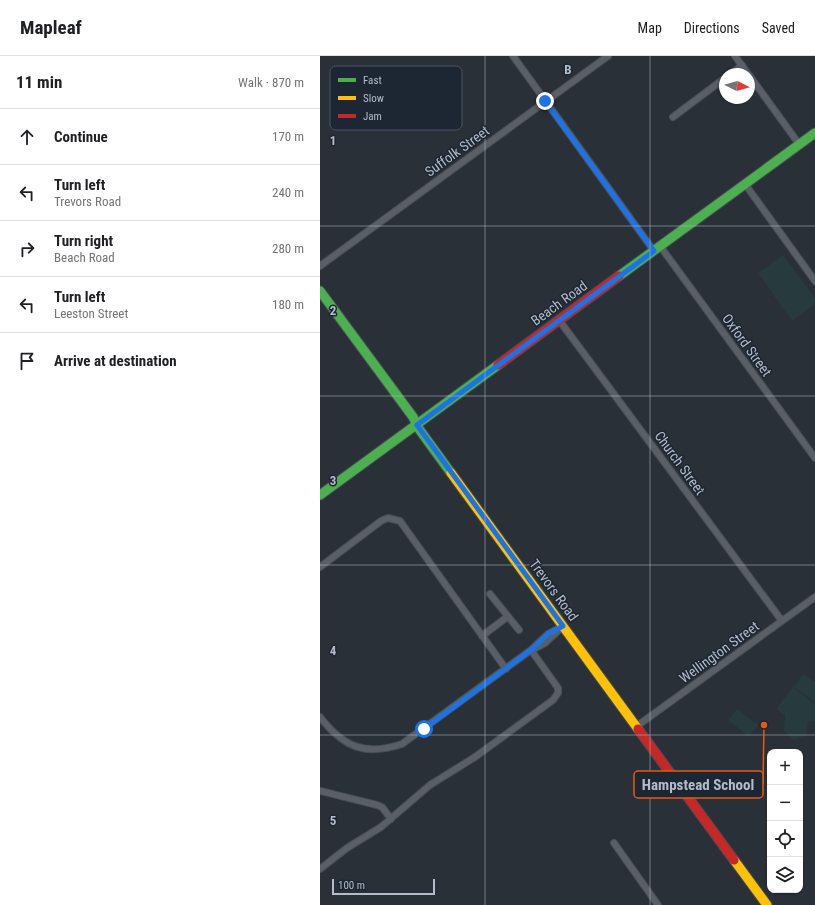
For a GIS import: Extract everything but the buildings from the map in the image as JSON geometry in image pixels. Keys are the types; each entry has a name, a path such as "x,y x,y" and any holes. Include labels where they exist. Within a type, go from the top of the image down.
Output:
{"street":[{"name":"Oxford Street","path":"512,56 815,458"},
{"name":"Suffolk Street","path":"320,266 608,56"},
{"path":"735,56 744,68"},
{"path":"738,68 742,65"},
{"path":"672,117 719,82"},
{"path":"755,83 799,144"},
{"name":"Beach Road","path":"320,495 815,133"},
{"path":"745,184 815,281"},
{"name":"Trevors Road","path":"320,291 767,905"},
{"name":"Church Street","path":"560,320 782,621"},
{"path":"320,567 381,521 388,518 394,518 400,521 506,669"},
{"path":"490,594 518,630"},
{"name":"Wellington Street","path":"637,726 815,597"},
{"path":"482,636 507,617"},
{"path":"320,717 332,732 353,745 366,750 389,748 402,744 531,650 545,643 563,626"},
{"path":"320,869 347,848 381,827 430,784 475,757 553,700 558,693 558,688 531,650"},
{"path":"320,791 382,807 390,819"},
{"path":"614,843 658,905"}],"green space":[{"path":"783,255 815,298 815,304 792,321 758,273"},
{"path":"803,674 815,682 815,702 794,687"},
{"path":"793,687 815,704 815,722 808,721 806,735 794,740 784,731 785,715 776,709"},
{"path":"737,709 758,725 749,737 728,720"}],"traffic: fast":[{"path":"619,276 815,133"},
{"path":"320,291 413,417 419,429 451,473"},
{"path":"320,495 498,365"}],"traffic: slow":[{"path":"451,473 638,729"},
{"path":"734,860 767,905"}],"traffic: jam":[{"path":"498,365 619,276"},
{"path":"638,729 734,860"}],"place":[{"name":"Hampstead School","path":"764,725"}],"route":[{"path":"424,729 531,650 548,634 563,626 417,425 654,251 545,101"}]}
